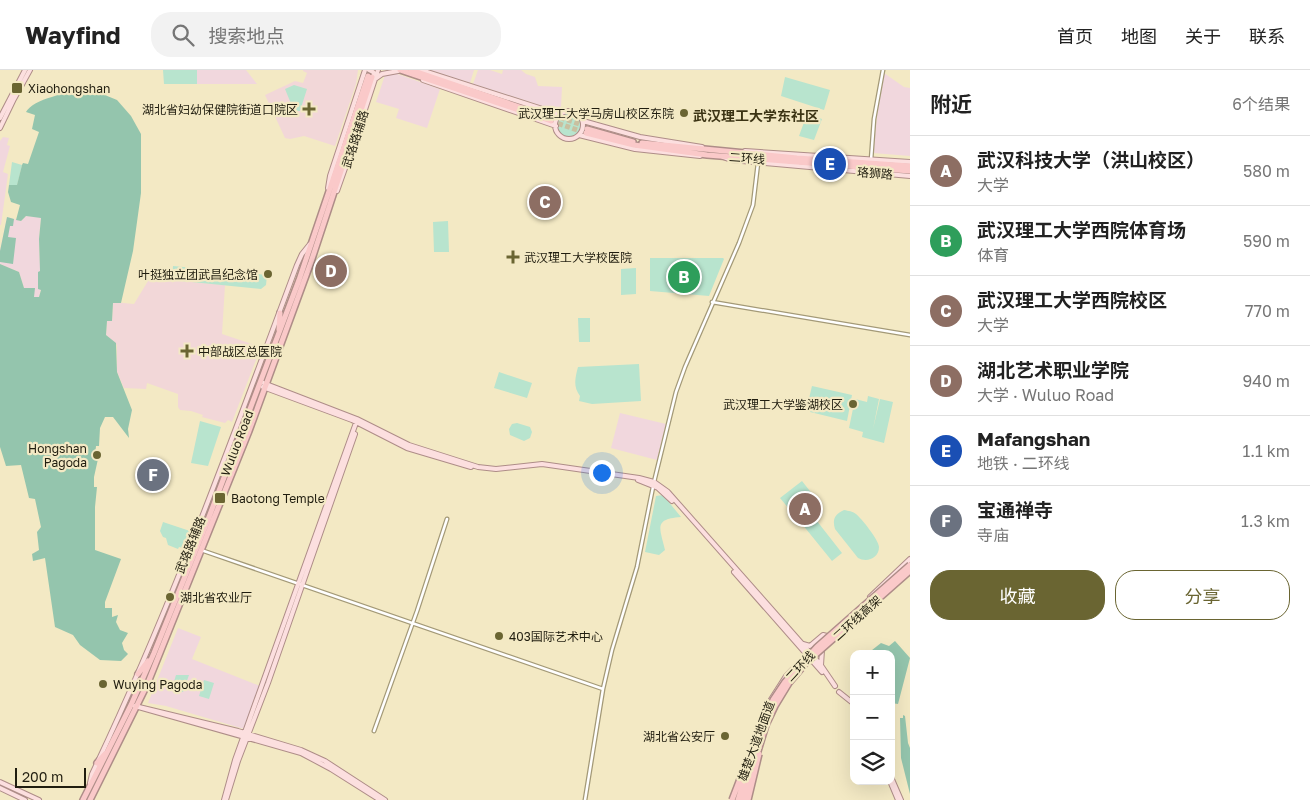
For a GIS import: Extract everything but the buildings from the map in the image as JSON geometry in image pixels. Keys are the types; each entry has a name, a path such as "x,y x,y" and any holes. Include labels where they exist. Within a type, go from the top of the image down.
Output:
{"highway":[{"path":"398,70 445,83 468,95 554,119"},
{"path":"411,70 554,119"},
{"name":"Wuluo Road","path":"86,799 88,790 109,750 128,704 154,652 260,384 312,244 368,74"},
{"name":"Wuluo Road","path":"86,799 137,707 266,386 330,207 368,74"},
{"path":"488,92 554,119"},
{"name":"二环线","path":"585,129 634,142 797,158 910,166"},
{"name":"二环线","path":"585,129 634,145 708,155 910,171"},
{"path":"279,333 280,312"},
{"path":"279,350 289,336"},
{"name":"二环线","path":"736,800 755,743 773,700 794,670 817,647 910,565"},
{"name":"二环线高架","path":"745,800 759,745 772,712 793,677 910,570"},
{"path":"138,674 154,652"},
{"path":"97,763 109,750"},
{"path":"79,800 86,799"}],"main road":[{"path":"0,118 25,70"},
{"path":"0,128 30,70"},
{"path":"368,74 378,70"},
{"path":"368,74 382,74 398,70 468,95"},
{"path":"421,70 488,92"},
{"path":"708,155 694,156 635,149 598,141 585,129 579,115 573,112 565,112 554,119 558,132 564,138 572,139 585,129 602,127 640,137 712,149"},
{"name":"珞狮路","path":"735,151 761,151 910,162"},
{"name":"珞狮路","path":"721,156 731,160 758,163 910,176"},
{"name":"武珞路辅路","path":"88,790 97,763 128,704 300,258 305,249 312,244"},
{"path":"260,384 358,421 408,448 480,470 500,471 544,466 654,484 668,492 802,643 808,653"},
{"path":"225,800 228,782 358,421"},
{"path":"654,484 669,497 808,653 814,657 821,666 834,687 814,657"},
{"name":"雄楚大道地面道","path":"736,800 764,714 774,693 786,676 808,653 910,559"},
{"path":"814,657 910,570"},
{"path":"802,643 810,646 823,635 827,636"},
{"path":"821,666 822,650"},
{"path":"839,691 850,699"},
{"path":"128,704 302,750 332,765 385,800"},
{"path":"246,735 283,746 314,759 380,800"},
{"path":"0,782 39,800"},
{"path":"892,785 899,800"},
{"path":"894,785 899,800"},
{"path":"0,788 25,800"}],"street":[{"path":"871,160 874,118 882,70"},
{"path":"585,800 604,689 615,638 637,567 676,392 712,302 739,243 753,204 758,163"},
{"path":"712,302 910,335"},
{"path":"374,730 413,624 447,519"},
{"path":"201,550 604,689"}],"shaded area":[{"path":"197,70 246,70 257,84 197,84"},
{"name":"湖北省妇幼保健院街道口院区","path":"303,70 358,70 356,84 335,146 304,136 290,139 285,138 265,95 295,81 303,83 307,73"},
{"path":"430,70 474,70 470,83"},
{"path":"478,70 490,70 502,74 503,70 521,70 535,77 538,86 562,87 561,107 555,110 473,84"},
{"path":"389,71 440,89 427,128 396,118 399,109 376,102 386,72"},
{"path":"884,73 904,87 910,88 910,156 873,153 879,98"},
{"path":"3,137 9,138 7,145 10,146 3,172 8,174 0,225 0,141"},
{"path":"26,216 41,217 39,239 41,289 39,297 34,297 24,288 19,272 0,264 0,251 7,217 21,221"},
{"name":"中部战区总医院","path":"156,279 225,285 222,334 255,345 254,350 259,352 232,422 228,420 225,423 202,417 203,415 191,411 180,410 178,407 178,394 147,383 146,389 124,388 117,372 117,345 106,335 107,321 112,321 113,302 134,304 148,281"},
{"path":"620,413 666,424 657,460 611,448"},
{"path":"178,628 201,637 192,659 260,686 244,729 166,706 148,703"}],"green space":[{"path":"163,70 197,70 197,84 164,84"},
{"path":"785,77 830,90 824,110 781,96"},
{"path":"294,85 307,89 300,111 294,111 285,89"},
{"path":"83,90 100,93 117,100 131,116 141,134 141,193 133,251 121,303 113,303 112,321 107,321 106,335 116,343 117,372 132,410 128,429 129,438 113,417 105,417 100,428 99,446 96,446 93,459 98,459 94,477 94,487 97,487 95,550 121,559 105,602 105,608 112,608 112,617 118,615 116,622 120,630 128,633 122,643 124,650 128,654 121,661 100,660 80,645 73,635 55,627 45,558 33,561 32,554 39,550 37,532 41,527 35,499 29,498 21,465 6,466 0,447 0,264 19,272 24,288 35,288 34,297 39,297 41,290 38,289 38,272 40,271 39,239 41,218 26,216 21,221 16,220 20,205 11,202 8,192 9,185 17,185 22,165 23,163 28,164 39,132 32,129 35,115 26,112 30,107 43,100"},
{"path":"569,113 578,116 581,125 578,134 569,137 560,134 557,125 560,116"},
{"path":"807,114 822,119 814,140 799,136"},
{"path":"12,162 22,165 17,186 9,185"},
{"path":"7,217 14,219 13,226 10,226 8,237 16,238 13,264 0,262 0,251"},
{"path":"448,221 449,252 434,252 433,222"},
{"path":"650,258 724,259 709,296 650,291"},
{"path":"173,266 267,275 266,285 261,289 172,280"},
{"path":"636,268 636,294 621,295 621,269"},
{"path":"578,318 590,318 590,342 579,342"},
{"path":"639,364 641,401 592,404 579,401 580,396 575,382 578,367"},
{"path":"499,372 532,383 527,398 494,388"},
{"path":"812,386 852,395 847,421 806,411"},
{"path":"868,396 879,399 873,429 880,399 893,402 884,443 862,437 863,432 849,428 855,399 867,402"},
{"path":"200,421 221,427 208,466 191,463"},
{"path":"517,423 530,427 532,432 530,438 524,441 510,435 509,429 512,424"},
{"path":"802,481 821,505 800,522 780,498"},
{"path":"663,495 681,517 672,518 662,523 660,530 665,550 659,555 645,552 656,496"},
{"path":"844,510 856,514 876,539 879,547 875,557 869,560 858,558 835,529 835,517"},
{"path":"813,516 842,553 832,561 802,524"},
{"path":"163,522 190,531 183,548 179,547 178,549 168,545 166,538 163,537 160,531"},
{"path":"895,641 910,658 898,704 895,704 895,650 872,650 881,643 889,646"},
{"path":"176,675 189,675 183,692 172,688"},
{"path":"204,680 214,683 209,699 199,696"},
{"path":"903,715 905,716 910,748 910,794 901,758 900,718 903,718"}],"tunnel":[{"path":"553,115 588,127"},
{"path":"551,121 586,133"}],"place":[{"name":"Xiaohongshan","path":"17,88"},
{"name":"湖北省妇幼保健院街道口院区","path":"309,109"},
{"name":"武汉理工大学马房山校区东院","path":"684,113"},
{"name":"Mafangshan","path":"830,164"},
{"name":"武汉理工大学西院校区","path":"545,202"},
{"name":"武汉理工大学校医院","path":"513,257"},
{"name":"湖北艺术职业学院","path":"331,271"},
{"name":"叶挺独立团武昌纪念馆","path":"268,274"},
{"name":"武汉理工大学西院体育场","path":"684,277"},
{"name":"中部战区总医院","path":"187,351"},
{"name":"武汉理工大学鉴湖校区","path":"853,404"},
{"name":"Hongshan Pagoda","path":"97,455"},
{"name":"宝通禅寺","path":"153,475"},
{"name":"Baotong Temple","path":"220,498"},
{"name":"武汉科技大学（洪山校区）","path":"805,509"},
{"name":"湖北省农业厅","path":"170,597"},
{"name":"403国际艺术中心","path":"499,636"},
{"name":"Wuying Pagoda","path":"103,684"},
{"name":"湖北省公安厅","path":"725,736"}],"district":[{"name":"武汉理工大学东社区","path":"756,115"}]}
